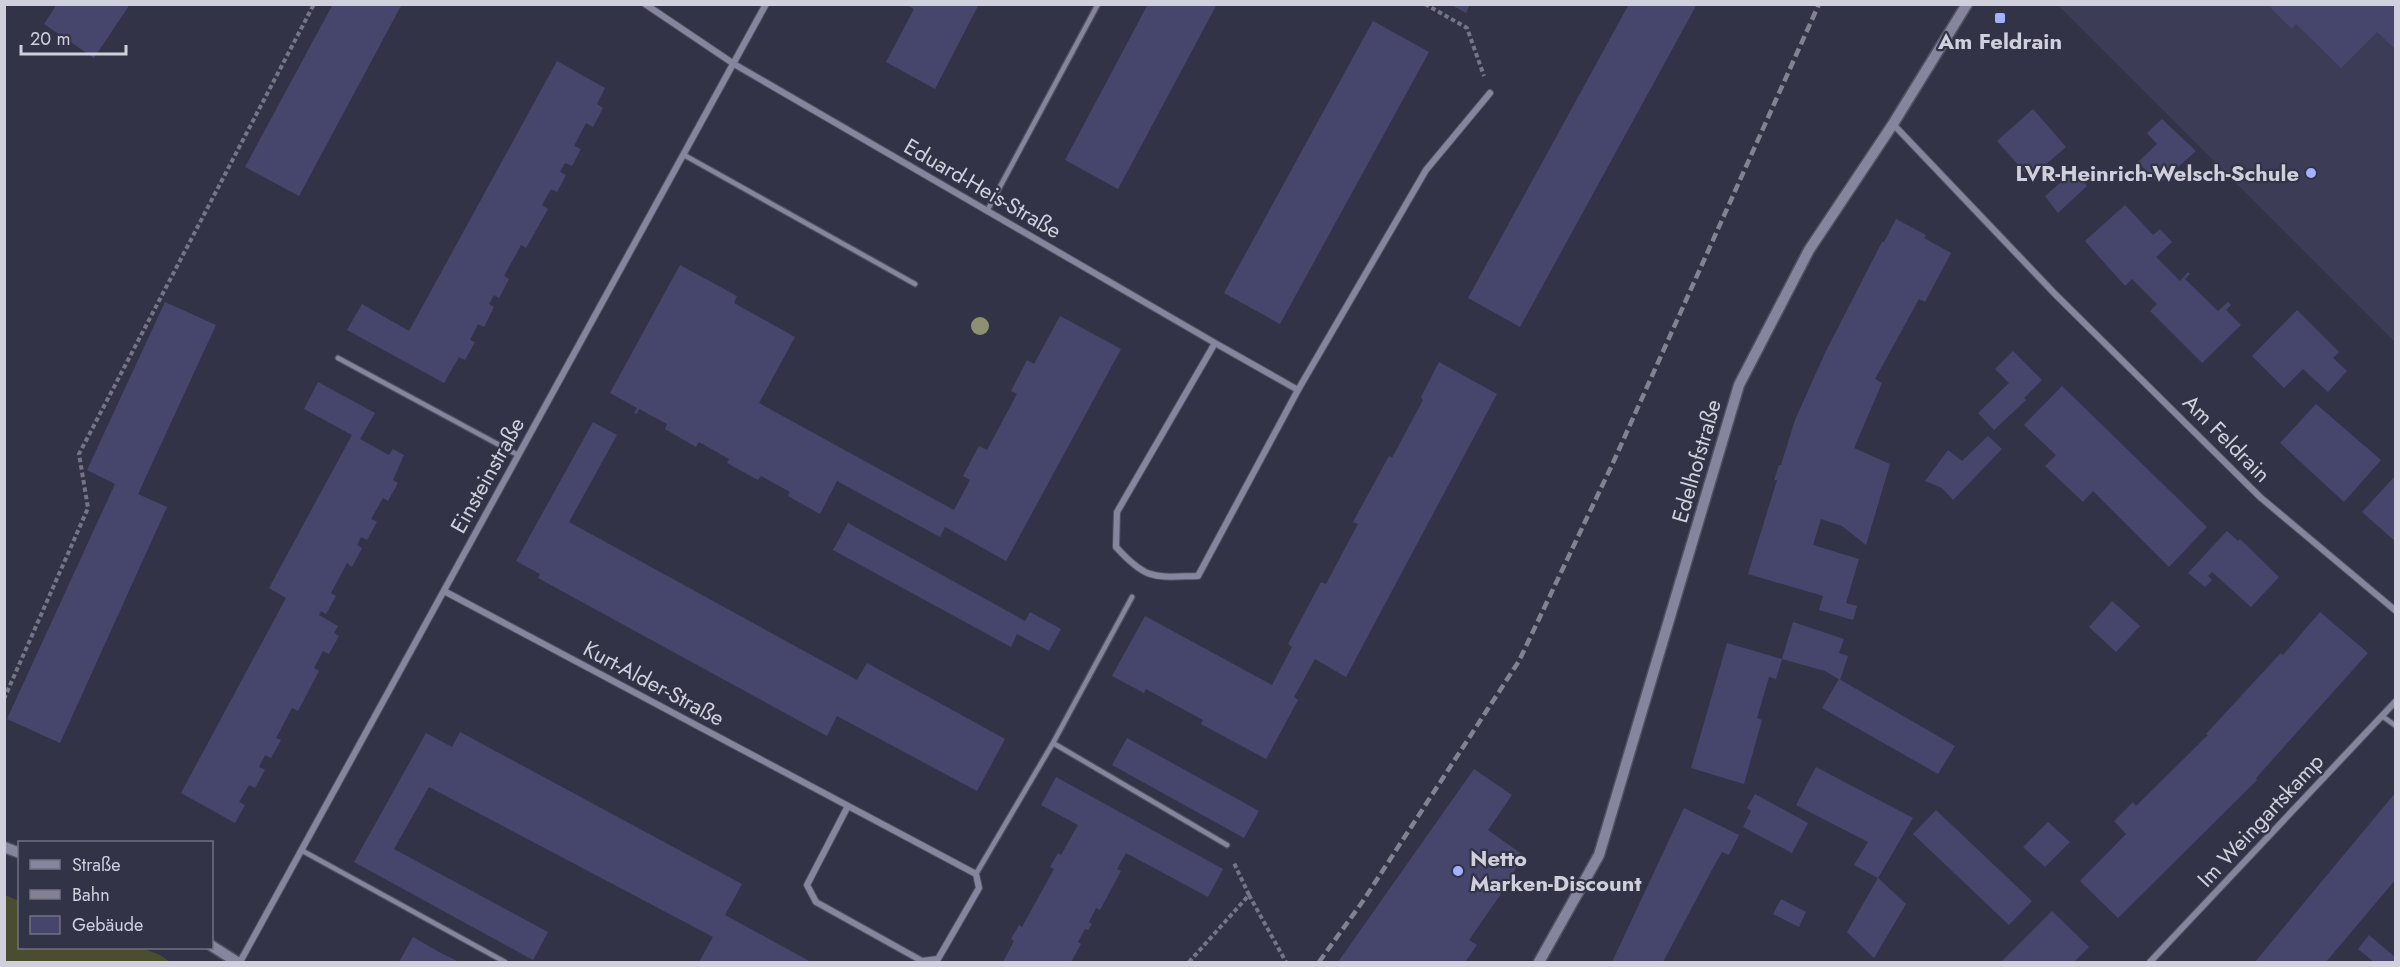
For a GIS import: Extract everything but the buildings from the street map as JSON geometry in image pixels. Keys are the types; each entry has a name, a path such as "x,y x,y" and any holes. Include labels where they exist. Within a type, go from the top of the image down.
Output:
{"street":[{"name":"Eduard-Heis-Straße","path":"645,4 734,64 1298,390"},
{"name":"Einsteinstraße","path":"238,963 766,4"},
{"name":"Edelhofstraße","path":"1539,963 1599,855 1739,385 1809,250 1893,124 1967,4"},
{"path":"1215,343 1118,512 1116,546 1135,568 1157,577 1198,576 1298,390 1426,170 1490,93"},
{"name":"Am Feldrain","path":"1893,124 2055,294 2260,497 2396,611"},
{"name":"Kurt-Alder-Straße","path":"444,591 976,874"},
{"name":"Im Weingartskamp","path":"2151,963 2396,701"},
{"path":"848,806 807,885 816,903 922,961 938,960 980,888 976,874"},
{"path":"213,947 238,963"}],"lane":[{"path":"987,211 1098,4"},
{"path":"684,155 915,284"},
{"path":"338,358 518,455"},
{"path":"976,874 1053,743 1132,597"},
{"path":"2382,716 2396,726"},
{"path":"1053,743 1227,845"},
{"path":"302,850 505,963"}],"path":[{"path":"4,699 88,508 79,454 314,4"},
{"path":"1425,4 1467,28 1490,93"},
{"path":"1227,845 1249,895 1286,963"},
{"path":"1189,963 1249,895"}],"shaded area":[{"name":"LVR-Heinrich-Welsch-Schule","path":"2058,5 2395,5 2395,342"}],"green space":[{"path":"5,895 18,901 18,949 144,949 160,955 170,962 5,962"}],"railway":[{"path":"1319,962 1363,901 1519,661 1612,465 1819,4"}],"place":[{"name":"Am Feldrain","path":"2000,18"},
{"name":"LVR-Heinrich-Welsch-Schule","path":"2311,173"},
{"name":"Netto Marken-Discount","path":"1458,871"}]}
